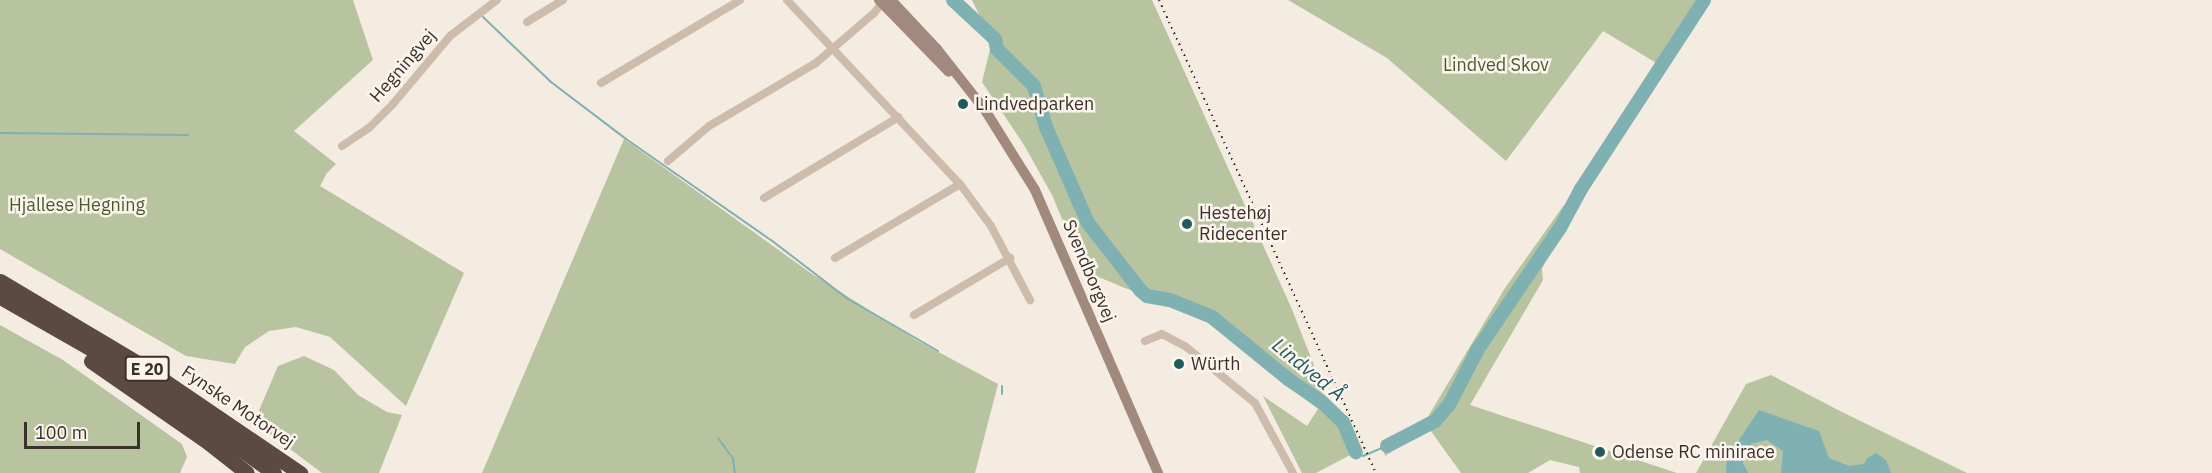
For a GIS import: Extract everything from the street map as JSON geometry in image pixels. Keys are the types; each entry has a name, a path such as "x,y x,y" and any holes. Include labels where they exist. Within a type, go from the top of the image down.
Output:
{"highway":[{"name":"Fynske Motorvej","path":"0,281 144,367 297,470"},
{"name":"Fynske Motorvej","path":"1,297 88,347 274,473"},
{"path":"1,297 209,443 247,473"}],"main road":[{"name":"Svendborgvej","path":"884,1 930,55 971,92 1035,190 1158,473"}],"street":[{"name":"Hegningvej","path":"342,146 369,128 393,104 450,36 483,3 497,0"},
{"path":"527,22 563,0"},
{"path":"601,83 740,0"},
{"path":"787,0 835,48 960,184 986,219 1010,258 1030,300"},
{"path":"668,161 709,126 816,63 874,13 884,1"},
{"path":"764,198 899,117"},
{"path":"835,258 960,184"},
{"path":"914,315 1010,258"},
{"path":"1145,340 1162,334 1185,346 1255,403 1293,473"}],"green space":[{"name":"Hjallese Hegning","path":"0,0 353,0 373,60 294,131 336,164 327,173 320,186 464,273 406,406 330,337 296,327 269,331 245,347 235,364 186,356 0,249"},
{"name":"Hestehøj Ridecenter","path":"972,0 1152,0 1291,307 1332,411 1348,430 1356,452 1316,473 1302,473 1263,396 1307,426 1318,409 1207,322 1084,271 1052,195 1024,145 982,82 992,41"},
{"name":"Lindved Skov","path":"1288,0 1696,0 1658,64 1603,31 1506,161 1387,58"},
{"path":"624,139 812,274 918,341 998,384 975,473 482,473"},
{"path":"1564,205 1569,209 1542,269 1543,280 1470,405 1677,473 1580,473 1579,467 1550,460 1528,473 1461,473 1428,427 1385,456 1381,441 1426,420 1505,288"},
{"path":"0,325 63,360 182,444 187,457 180,473 0,473"},
{"path":"304,356 334,370 358,395 387,412 402,415 379,473 322,473 254,422 278,366"},
{"path":"1771,375 1967,473 1696,473 1746,384"}],"water":[{"path":"1759,410 1819,431 1829,458 1849,466 1864,464 1867,458 1876,453 1886,460 1891,473 1781,473 1783,451 1767,440 1751,444 1745,454 1743,463 1748,473 1726,473 1727,458"}],"waterway":[{"name":"Lindved Å","path":"953,0 995,39 997,49 1034,86 1046,127 1088,223 1141,291 1147,296 1170,300 1212,317 1288,379 1323,403 1343,422 1356,452"},
{"name":"Lindved Å","path":"1387,446 1435,421 1449,405 1478,349 1560,228 1581,189 1704,0"},
{"path":"483,17 551,82 626,139 771,240 848,299 938,351"},
{"path":"0,133 188,135"},
{"path":"1002,386 1002,394"},
{"path":"718,438 733,459 735,473"},
{"name":"Lindved Å","path":"1356,452 1363,456 1387,446"}],"railway":[{"path":"1159,0 1376,473"}],"place":[{"name":"Lindvedparken","path":"963,104"},
{"name":"Hestehøj Ridecenter","path":"1187,224"},
{"name":"Würth","path":"1179,364"},
{"name":"Odense RC minirace","path":"1600,452"}]}
